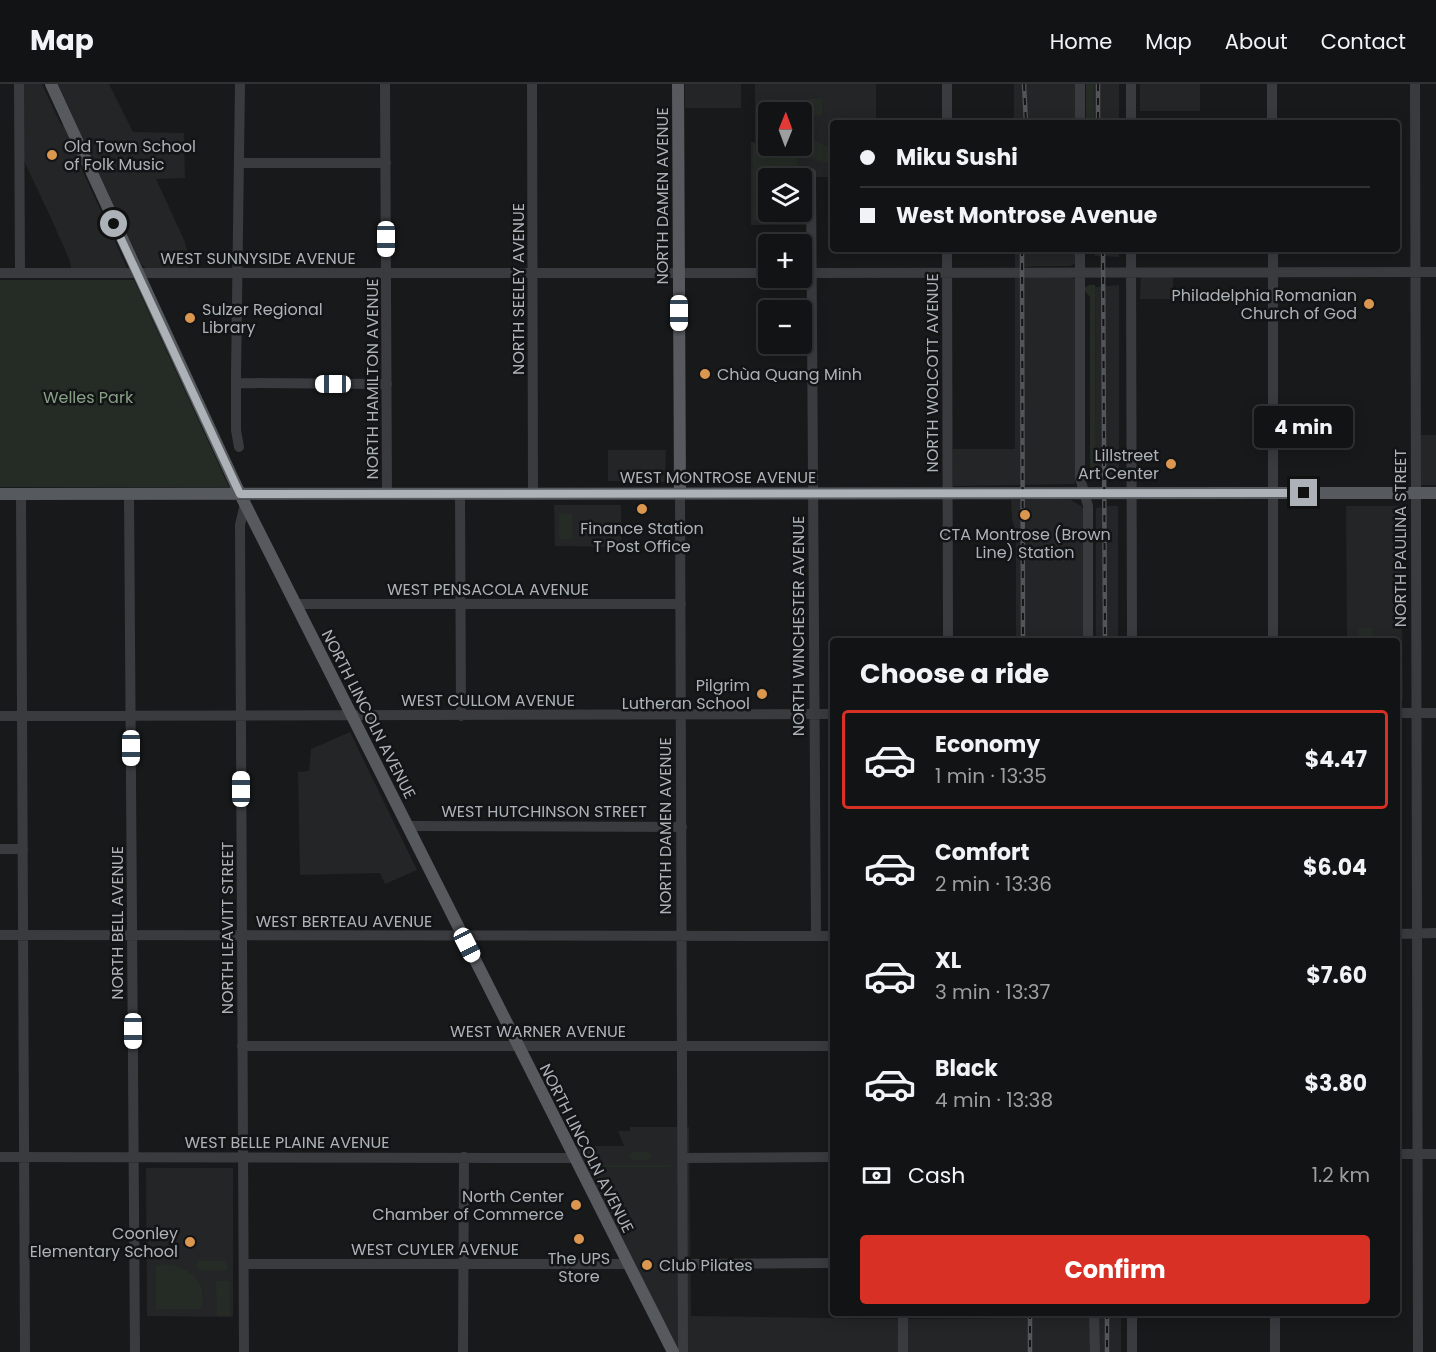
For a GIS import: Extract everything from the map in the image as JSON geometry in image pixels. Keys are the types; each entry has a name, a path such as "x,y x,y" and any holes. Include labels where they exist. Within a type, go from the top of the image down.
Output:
{"main road":[{"name":"NORTH LINCOLN AVENUE","path":"51,84 136,273 243,499 573,1158 673,1352"},
{"name":"NORTH DAMEN AVENUE","path":"678,84 680,493"},
{"name":"WEST MONTROSE AVENUE","path":"0,494 129,494 243,499 387,493 1436,493"}],"street":[{"path":"19,84 20,273"},
{"path":"239,447 237,383 240,84"},
{"name":"NORTH HAMILTON AVENUE","path":"385,84 387,493"},
{"name":"NORTH SEELEY AVENUE","path":"532,84 533,493"},
{"path":"947,84 947,120"},
{"path":"1080,84 1080,120"},
{"path":"1131,84 1131,120"},
{"path":"1272,84 1272,120"},
{"name":"NORTH PAULINA STREET","path":"1414,84 1418,1352"},
{"path":"239,163 386,163"},
{"name":"NORTH WOLCOTT AVENUE","path":"947,252 948,638"},
{"path":"1080,252 1080,466 1083,493 1088,506 1088,638"},
{"path":"1131,252 1132,638"},
{"path":"1272,252 1273,638"},
{"path":"812,273 1436,272"},
{"name":"WEST SUNNYSIDE AVENUE","path":"0,273 758,273"},
{"name":"NORTH WINCHESTER AVENUE","path":"806,288 812,493 816,936"},
{"path":"237,383 387,384"},
{"path":"460,493 461,716"},
{"name":"NORTH DAMEN AVENUE","path":"680,493 683,1352"},
{"path":"21,494 25,1352"},
{"name":"NORTH BELL AVENUE","path":"129,494 135,1352"},
{"name":"NORTH LEAVITT STREET","path":"243,499 240,525 240,715 244,1352"},
{"name":"WEST PENSACOLA AVENUE","path":"295,604 681,604"},
{"path":"1400,713 1436,713"},
{"name":"WEST CULLOM AVENUE","path":"0,716 830,714"},
{"name":"WEST HUTCHINSON STREET","path":"407,826 682,826"},
{"path":"0,849 23,849"},
{"path":"1400,934 1436,933"},
{"name":"WEST BERTEAU AVENUE","path":"0,935 830,936"},
{"name":"WEST WARNER AVENUE","path":"243,1046 830,1046"},
{"path":"1400,1154 1436,1154"},
{"name":"WEST BELLE PLAINE AVENUE","path":"0,1157 573,1158"},
{"path":"683,1158 830,1157"},
{"path":"464,1158 464,1352"},
{"path":"684,1264 830,1263"},
{"name":"WEST CUYLER AVENUE","path":"244,1264 627,1264"},
{"path":"903,1316 903,1352"},
{"path":"1095,1316 1095,1352"},
{"path":"1132,1316 1132,1352"},
{"path":"1275,1316 1275,1352"}],"shaded area":[{"path":"22,84 42,84 79,158 78,161 127,268 71,268 70,261 24,161"},
{"path":"58,84 109,84 133,132 184,133 185,178 156,179 185,242 188,268 146,268 141,264 81,135 76,129 77,126"},
{"path":"685,84 741,84 741,108 685,108"},
{"path":"755,84 876,84 876,120 830,120 830,177 812,177 812,168 758,168 758,222 808,222 808,225 751,225 751,142 755,142"},
{"path":"1014,84 1076,84 1076,120 1014,120"},
{"path":"1094,84 1119,84 1119,120 1094,120"},
{"path":"1140,84 1200,84 1200,111 1140,111"},
{"path":"1015,252 1076,252 1076,263 1070,266 1015,268"},
{"path":"1095,252 1119,252 1119,257 1095,256"},
{"path":"1141,273 1173,273 1173,299 1140,299"},
{"path":"1015,277 1070,277 1075,279 1075,484 953,486 953,449 1015,449"},
{"path":"1119,285 1119,478 1096,477 1095,287"},
{"path":"1415,435 1436,435 1436,485 1416,485"},
{"path":"608,450 666,450 665,482 608,481"},
{"path":"1011,500 1071,500 1084,510 1086,638 1016,638 1016,534"},
{"path":"554,505 621,505 621,547 555,546"},
{"path":"1118,506 1118,638 1096,638 1096,508"},
{"path":"1346,506 1401,506 1403,700 1400,700 1400,638 1347,638"},
{"path":"350,732 417,870 385,884 380,873 300,875 298,772 309,771 311,749"},
{"path":"630,1127 689,1127 691,1316 898,1319 899,1352 681,1352 671,1339 573,1146 624,1146 618,1131 630,1131"},
{"name":"Coonley Elementary School","path":"146,1168 233,1168 233,1317 147,1316"},
{"path":"1023,1316 1032,1316 1032,1318 1091,1318 1091,1352 908,1352 908,1319 1023,1318"},
{"path":"1098,1316 1121,1316 1121,1352 1098,1352"}],"green space":[{"path":"1086,84 1094,84 1094,120 1086,120"},
{"path":"762,99 777,99 777,102 762,102"},
{"path":"809,99 823,99 822,115 812,115 812,102 809,102"},
{"path":"780,100 806,100 806,102 780,102"},
{"path":"815,140 830,148 830,165 810,156 812,143"},
{"path":"753,144 758,144 758,156 797,156 797,168 758,168 758,221 753,221"},
{"name":"Welles Park","path":"0,280 134,280 229,487 0,487"},
{"path":"1089,285 1095,285 1096,479 1084,479 1084,471 1090,473 1090,297 1084,290"},
{"path":"559,514 572,514 572,539 559,539"},
{"path":"1359,628 1373,628 1372,638 1359,638"},
{"path":"632,1152 648,1152 651,1158 632,1160 629,1157"},
{"path":"594,1162 603,1162 604,1165 671,1165 671,1167 595,1167 594,1173 590,1166 594,1166"},
{"path":"197,1261 227,1261 227,1270 198,1270"},
{"path":"166,1264 182,1268 200,1284 203,1300 201,1309 156,1309 156,1266"},
{"path":"216,1281 229,1281 230,1315 217,1315"}],"railway":[{"path":"1024,84 1026,120"},
{"path":"1098,84 1098,120"},
{"path":"1022,252 1023,638"},
{"path":"1103,252 1105,638"},
{"path":"1030,1316 1030,1352"},
{"path":"1107,1316 1107,1352"}],"place":[{"name":"Old Town School of Folk Music","path":"52,155"},
{"name":"Philadelphia Romanian Church of God","path":"1369,304"},
{"name":"Sulzer Regional Library","path":"190,318"},
{"name":"Chùa Quang Minh","path":"705,374"},
{"name":"Lillstreet Art Center","path":"1171,464"},
{"name":"Finance Station T Post Office","path":"642,509"},
{"name":"CTA Montrose (Brown Line) Station","path":"1025,515"},
{"name":"Pilgrim Lutheran School","path":"762,694"},
{"name":"North Center Chamber of Commerce","path":"576,1205"},
{"name":"The UPS Store","path":"579,1239"},
{"name":"Coonley Elementary School","path":"190,1242"},
{"name":"Club Pilates","path":"647,1265"}],"route":[{"path":"114,224 240,494 1304,493"}]}
